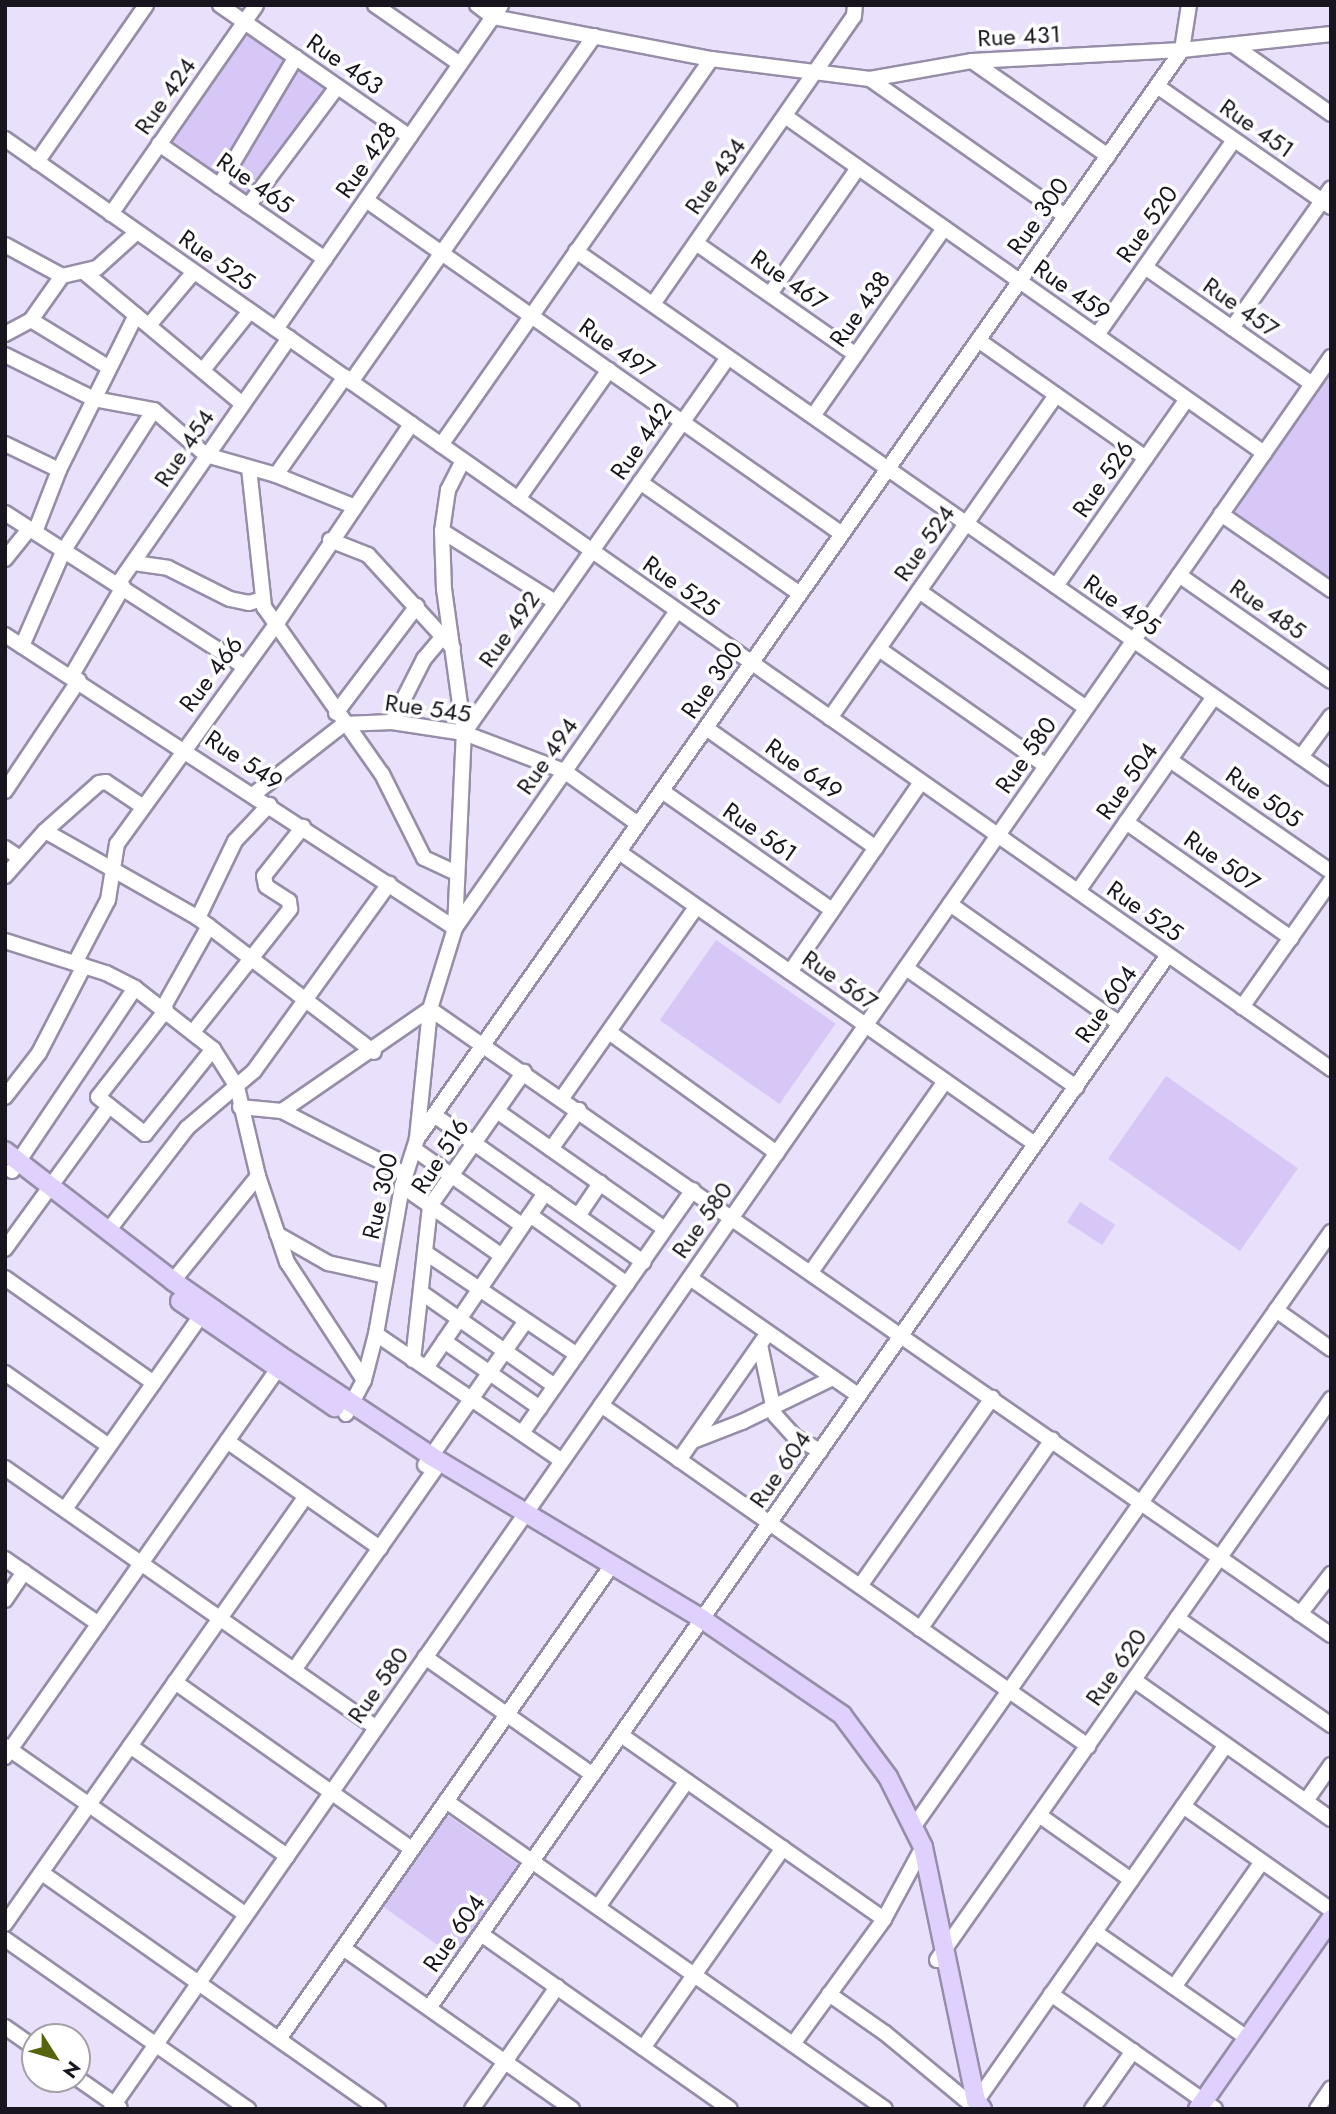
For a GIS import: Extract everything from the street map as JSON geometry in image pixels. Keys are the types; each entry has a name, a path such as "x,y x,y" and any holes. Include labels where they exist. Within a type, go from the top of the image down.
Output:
{"main road":[{"path":"10,1162 204,1311 281,1364 433,1463 699,1623 842,1715 872,1752 914,1826 973,2106"},
{"path":"46,1191 108,1231 173,1281 204,1311"},
{"path":"699,1623 845,1733 892,1802 920,1853"},
{"path":"1206,2106 1247,2038 1331,1919"}],"street":[{"path":"37,162 146,5"},
{"name":"Rue 463","path":"220,5 410,137"},
{"name":"Rue 424","path":"111,214 256,5"},
{"path":"375,5 460,64"},
{"path":"477,5 497,11"},
{"name":"Rue 434","path":"653,304 815,74 854,16 855,5"},
{"name":"Rue 300","path":"349,1409 364,1380 376,1334 403,1180 416,1144 1182,50 1189,5"},
{"name":"Rue 428","path":"276,329 497,11"},
{"name":"Rue 431","path":"497,11 594,36 712,58 815,74 870,79 972,61 1182,50 1331,34"},
{"path":"276,475 442,253 594,36"},
{"path":"1233,45 1331,114"},
{"path":"219,186 296,57"},
{"path":"440,445 712,58"},
{"path":"972,61 1108,156"},
{"path":"870,79 1065,216"},
{"path":"248,206 337,86"},
{"name":"Rue 451","path":"1157,86 1326,204"},
{"name":"Rue 459","path":"785,117 1264,453"},
{"name":"Rue 525","path":"5,139 1326,1066"},
{"name":"Rue 520","path":"1097,335 1234,140"},
{"name":"Rue 465","path":"159,145 325,259"},
{"path":"770,295 858,168"},
{"path":"1232,328 1326,204 1331,188"},
{"name":"Rue 497","path":"366,200 842,534"},
{"name":"Rue 438","path":"813,416 944,228"},
{"path":"5,245 62,276 97,268 137,232"},
{"name":"Rue 467","path":"696,243 856,355"},
{"name":"Rue 495","path":"576,251 1331,778"},
{"name":"Rue 457","path":"1145,267 1312,384"},
{"path":"84,272 150,324 241,403"},
{"path":"150,324 194,272"},
{"path":"5,334 31,320 62,276"},
{"path":"203,370 250,311"},
{"path":"5,559 32,530 108,367 136,315"},
{"path":"31,320 108,367"},
{"name":"Rue 454","path":"6,787 76,677 134,563 241,403 289,338"},
{"path":"978,340 1146,458"},
{"path":"5,355 94,399 153,410 206,455 276,475 353,506"},
{"name":"Rue 442","path":"592,551 727,357"},
{"name":"Rue 580","path":"116,2107 156,2045 425,1657 1331,357"},
{"path":"518,499 608,370"},
{"name":"Rue 524","path":"830,718 1056,395"},
{"name":"Rue 526","path":"1056,586 1187,399"},
{"path":"22,646 64,550 153,410"},
{"name":"Rue 466","path":"5,1097 39,1053 108,900 111,868 117,844 275,626 330,540 411,424"},
{"path":"5,444 59,470"},
{"path":"463,461 448,490 442,531 447,632 455,650 464,733 454,872 455,928 430,1009 416,1144 452,1175 627,1284"},
{"path":"249,468 262,599 275,626 382,774 424,858 454,872"},
{"path":"640,482 800,594"},
{"path":"5,513 245,667"},
{"path":"1222,514 1331,590"},
{"path":"442,531 555,603"},
{"path":"330,540 368,555 417,606 447,632"},
{"name":"Rue 492","path":"464,733 592,551"},
{"path":"134,563 168,568 230,599 262,599"},
{"name":"Rue 485","path":"1179,575 1331,681"},
{"path":"919,591 1086,708"},
{"path":"254,794 340,718 417,606"},
{"name":"Rue 494","path":"455,928 677,611"},
{"path":"392,722 424,660 447,632"},
{"name":"Rue 549","path":"5,635 76,677 455,928"},
{"path":"878,649 1046,766"},
{"name":"Rue 504","path":"1078,891 1214,697"},
{"path":"1301,757 1331,716"},
{"name":"Rue 545","path":"340,718 392,722 464,733 564,771 638,824"},
{"name":"Rue 649","path":"706,728 876,848"},
{"name":"Rue 505","path":"1170,760 1331,872"},
{"path":"5,876 45,831 102,782 142,806"},
{"path":"790,972 921,782"},
{"name":"Rue 561","path":"662,791 832,910"},
{"path":"213,1049 145,1134 98,1097 164,1009 204,922 235,841 269,805"},
{"name":"Rue 507","path":"1126,822 1291,937"},
{"path":"193,1032 291,905 266,886 264,876 303,827"},
{"path":"45,831 204,922 373,1052"},
{"path":"5,848 20,858"},
{"name":"Rue 567","path":"619,852 1035,1144"},
{"path":"1242,1007 1331,881"},
{"path":"108,1231 187,1128 237,1087 306,1000 389,884"},
{"path":"950,904 1120,1024"},
{"path":"562,1098 696,907"},
{"path":"5,941 79,965 135,988 213,1049 237,1087 258,1176 287,1262 364,1380"},
{"name":"Rue 604","path":"429,2008 1168,955"},
{"path":"906,968 1076,1087"},
{"path":"10,1162 135,988"},
{"path":"430,1009 562,1098 1331,1635"},
{"path":"282,1111 373,1052 430,1009"},
{"path":"608,1032 777,1153"},
{"path":"1326,1066 1331,1049"},
{"name":"Rue 516","path":"413,1360 430,1206 524,1072"},
{"path":"811,1272 945,1081"},
{"path":"5,1249 109,1106"},
{"path":"240,1107 282,1111 403,1180 430,1206 502,1256"},
{"path":"551,1149 579,1110"},
{"path":"497,1111 665,1229"},
{"path":"434,1115 643,1262"},
{"path":"173,1281 258,1176"},
{"path":"578,1216 600,1183"},
{"path":"522,1433 693,1190"},
{"path":"426,1368 545,1193"},
{"path":"914,1826 1331,1233"},
{"path":"277,1234 328,1263 386,1276"},
{"path":"426,1253 577,1356"},
{"path":"5,1278 154,1383"},
{"path":"690,1278 764,1339 859,1396"},
{"path":"422,1293 555,1386"},
{"path":"1276,1310 1331,1349"},
{"path":"65,1509 204,1311"},
{"path":"294,1670 380,1548 472,1399 525,1322"},
{"path":"376,1334 562,1461"},
{"path":"764,1339 774,1408 782,1426 820,1451"},
{"path":"679,1460 764,1339"},
{"path":"444,1341 540,1408"},
{"path":"246,1915 7,1751 99,1625 281,1364"},
{"path":"5,1373 109,1446"},
{"path":"693,1441 774,1408 833,1378"},
{"path":"859,1586 992,1398"},
{"name":"Rue 620","path":"941,1954 1331,1399"},
{"path":"601,1405 1088,1746"},
{"path":"920,1629 1052,1440"},
{"path":"227,1441 380,1548"},
{"path":"5,1468 376,1728"},
{"path":"5,1924 306,1496"},
{"path":"5,1559 99,1625"},
{"path":"279,2039 608,1570"},
{"path":"5,1600 24,1572"},
{"path":"1300,1614 1331,1574"},
{"path":"1177,1618 1331,1726"},
{"path":"425,1657 593,1775"},
{"path":"1134,1680 1331,1819"},
{"path":"175,1682 412,1849"},
{"path":"621,1735 884,1919"},
{"path":"830,1994 885,2033 973,2106 1226,1745"},
{"path":"130,1746 287,1856"},
{"path":"1306,1801 1331,1765"},
{"path":"598,1907 687,1781"},
{"path":"446,1801 885,2109"},
{"path":"1183,1806 1331,1910"},
{"path":"1039,1815 1131,1880"},
{"path":"643,2048 783,1848"},
{"path":"793,2044 884,1919 920,1853"},
{"path":"1174,1987 1262,1862"},
{"path":"42,1872 279,2039 370,2107"},
{"path":"1095,1932 1247,2038"},
{"path":"481,1934 725,2107"},
{"path":"5,1939 248,2109"},
{"path":"343,1948 568,2108"},
{"path":"472,2109 557,1987"},
{"path":"1051,1994 1206,2106"},
{"path":"5,2027 21,2038"},
{"path":"1092,2109 1133,2051"},
{"path":"91,2088 116,2107"},
{"path":"1317,2109 1331,2088"}],"shaded area":[{"path":"248,29 330,84 253,198 171,143"},
{"path":"1331,369 1331,580 1232,512"},
{"path":"716,940 836,1024 779,1104 660,1020"},
{"path":"1166,1076 1298,1168 1240,1251 1108,1159"},
{"path":"1080,1202 1115,1225 1102,1245 1067,1222"},
{"path":"446,1814 518,1864 454,1956 382,1906"}]}
